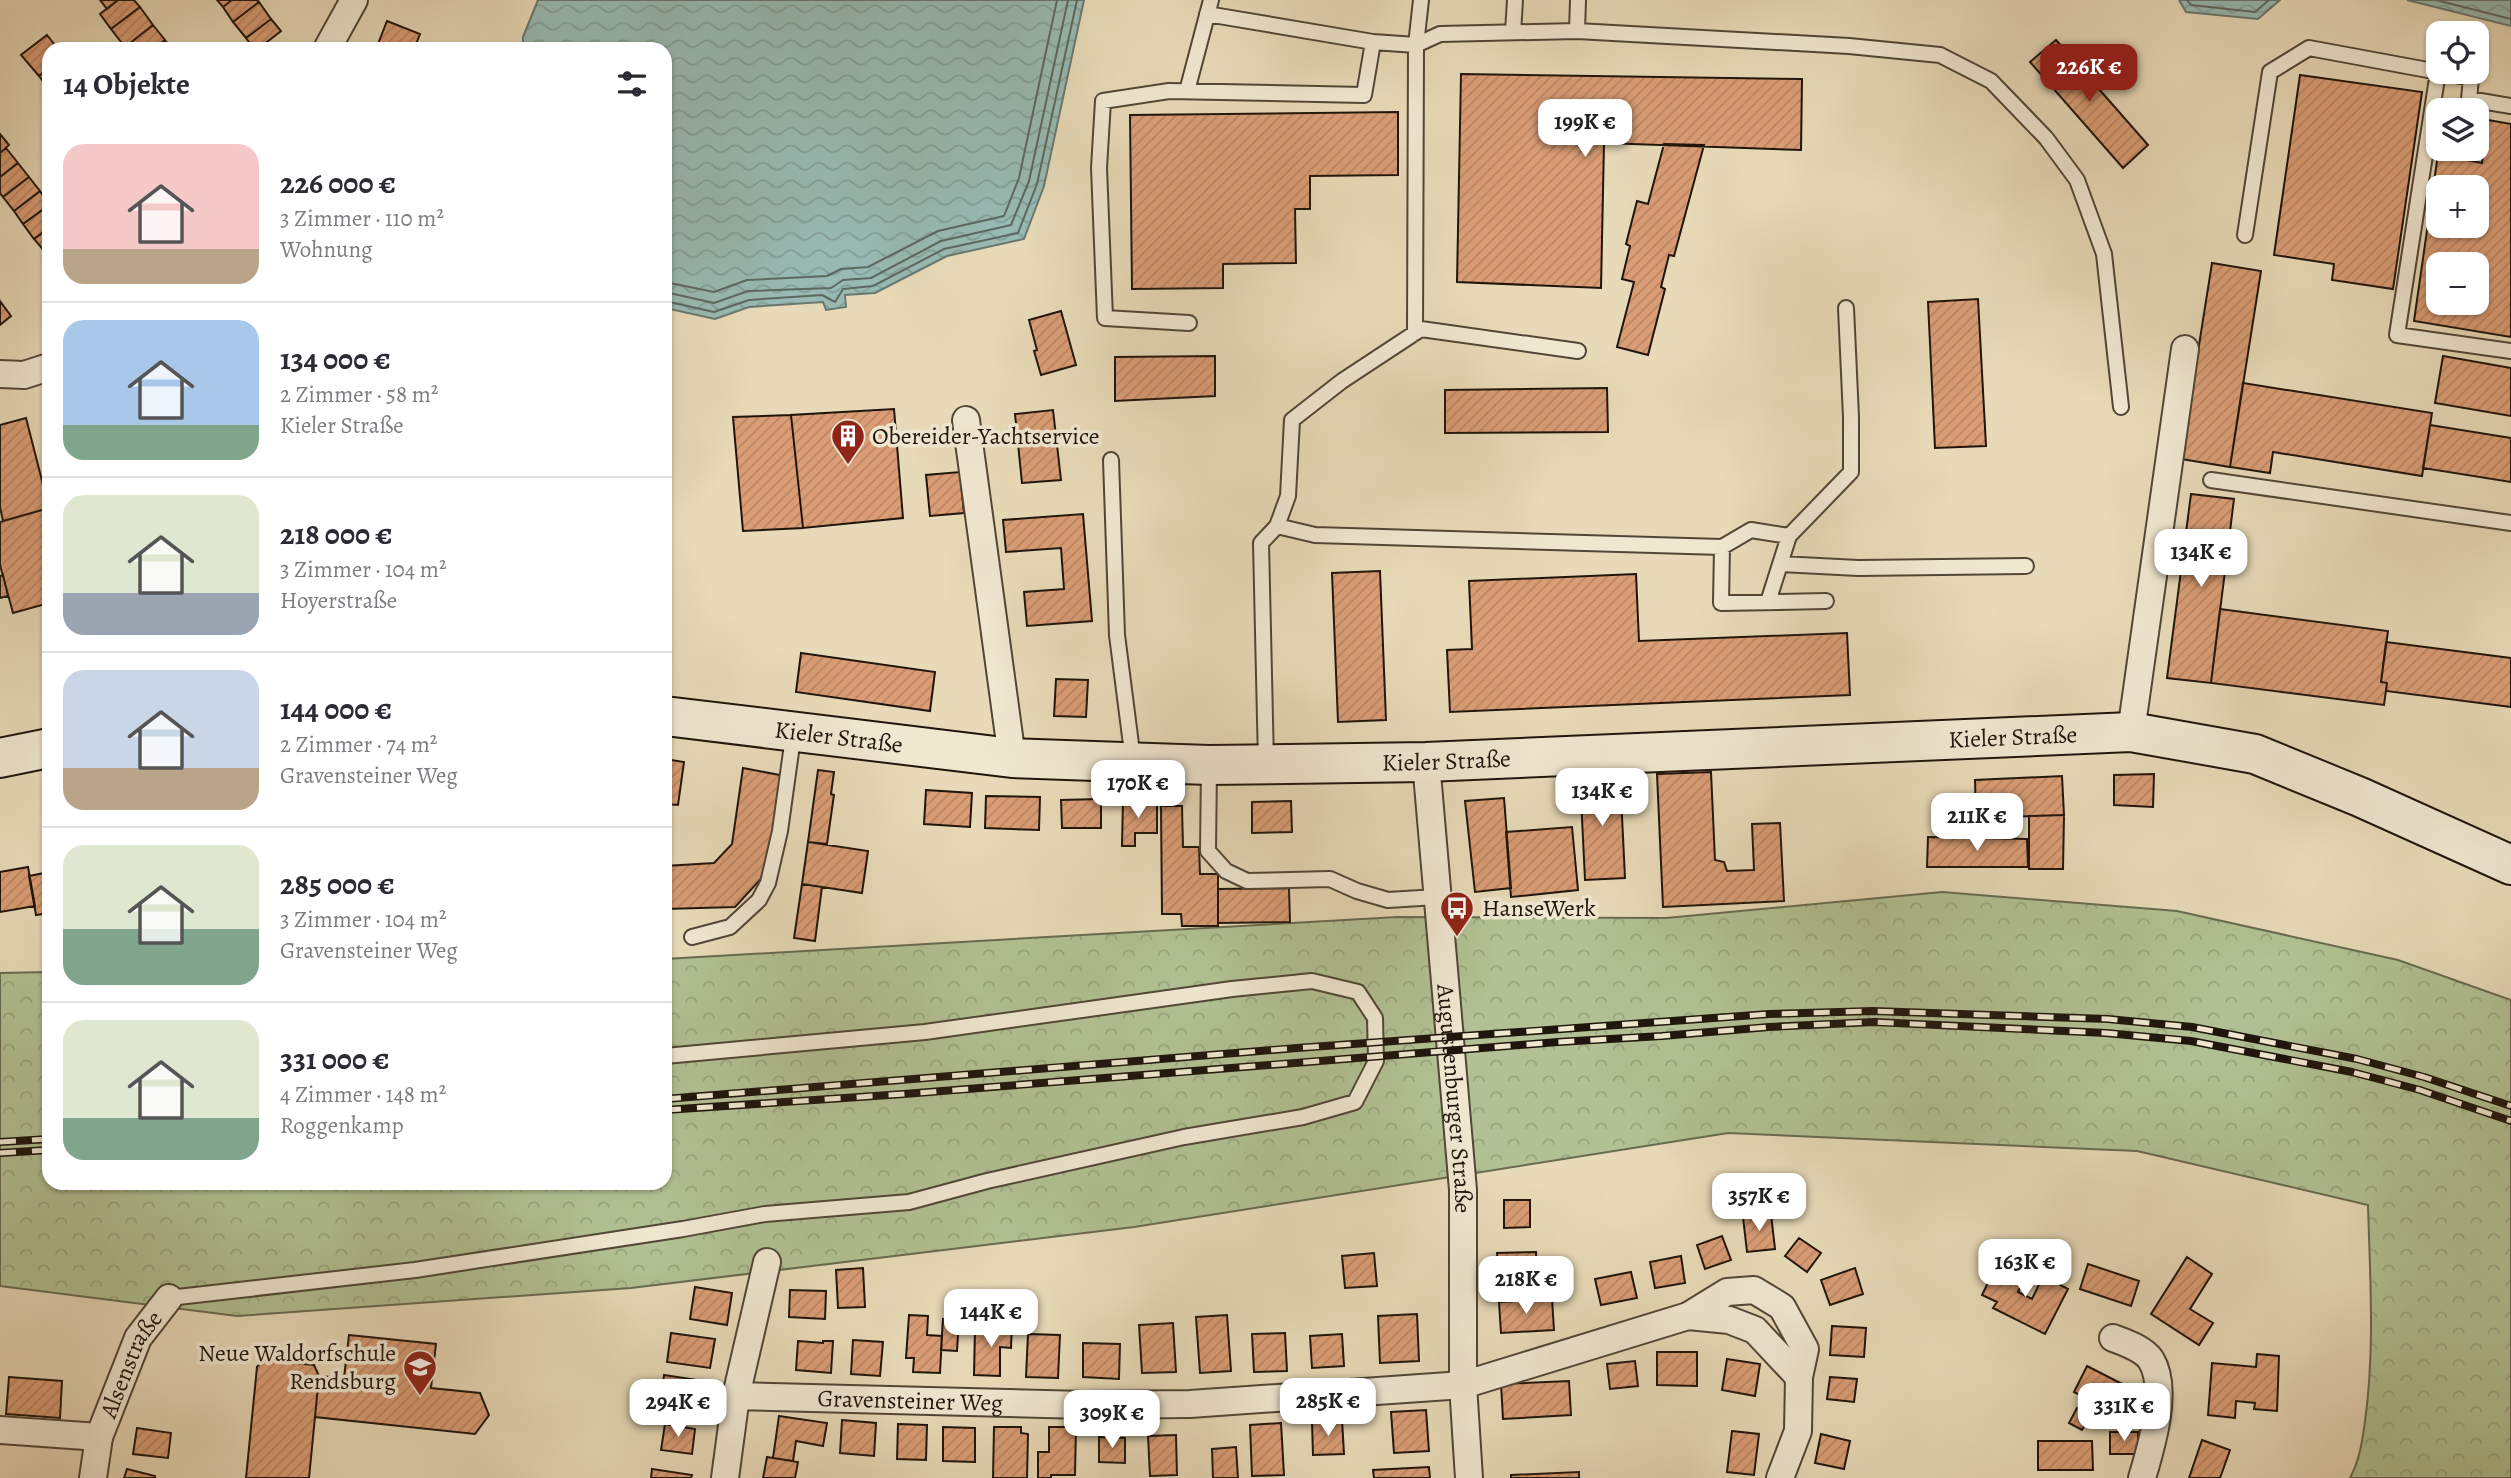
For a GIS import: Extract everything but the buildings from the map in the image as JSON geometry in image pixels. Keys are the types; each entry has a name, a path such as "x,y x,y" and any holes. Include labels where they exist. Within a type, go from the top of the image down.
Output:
{"main road":[{"name":"Kieler Straße","path":"672,717 1012,758 1209,765 1426,762 2131,732 2255,754 2360,797 2511,866"},
{"path":"0,758 42,749"}],"street":[{"path":"331,42 354,0"},
{"path":"2131,732 2185,349"},
{"path":"0,374 24,375 42,370"},
{"path":"966,420 1012,758"},
{"name":"Augustenburger Straße","path":"1426,762 1463,1190 1464,1385 1469,1478"},
{"path":"724,1478 736,1396 767,1262"},
{"path":"1688,1315 1727,1292 1754,1290 1782,1307 1805,1349 1799,1377 1798,1430 1780,1478"},
{"name":"Alsenstraße","path":"93,1478 99,1437 138,1338 169,1298"},
{"path":"1688,1315 1729,1320 1755,1330 1799,1377"},
{"name":"Gravensteiner Weg","path":"736,1396 1084,1405 1189,1404 1464,1385 1688,1315"},
{"path":"2113,1338 2150,1357 2157,1376 2155,1427 2142,1478"},
{"name":"Alsenstraße","path":"0,1430 99,1437"}],"lane":[{"path":"1415,333 1416,45 1421,0"},
{"path":"1513,32 1515,0"},
{"path":"1577,31 1578,0"},
{"path":"1187,91 1209,7 1373,42 1416,45 1440,34 1577,31 1849,46 1940,55 1991,81 2046,138 2077,180 2104,254 2121,407"},
{"path":"1189,323 1105,318 1100,169 1103,101 1168,91 1364,95 1373,42"},
{"path":"2245,235 2270,72 2309,48 2426,70"},
{"path":"2436,84 2396,335 2511,351"},
{"path":"2470,84 2469,99 2511,106"},
{"path":"1768,602 1789,536 1851,472 1846,308"},
{"path":"1266,764 1261,543 1277,527 1288,496 1292,420 1342,381 1421,329 1578,351"},
{"path":"1111,460 1118,635 1133,761"},
{"path":"2211,480 2511,523"},
{"path":"1277,527 1315,536 1721,547 1751,530 1789,536"},
{"path":"1721,547 1721,603 1826,601"},
{"path":"1781,564 1858,568 2026,566"},
{"path":"692,937 730,927 759,900 768,883 780,831 792,731"},
{"path":"1209,765 1208,851 1226,871 1247,881 1329,879 1388,900 1437,897"},
{"path":"169,1298 415,1270 683,1230 765,1214 909,1202 987,1181 1184,1138 1303,1117 1355,1101 1376,1061 1375,1018 1358,992 1312,981 1232,989 925,1032 672,1055"}],"green space":[{"path":"1942,892 2177,911 2398,960 2511,1000 2511,1478 2350,1478 2362,1443 2370,1367 2368,1205 2137,1151 1728,1133 1134,1227 631,1288 237,1316 0,1286 0,973 42,972 42,1190 672,1190 672,959 1397,917 1666,918"}],"water":[{"path":"538,0 1084,0 1044,186 1024,239 947,256 875,293 845,295 846,307 826,310 823,302 749,307 715,319 672,310 672,42 523,42"},
{"path":"2179,0 2280,0 2258,19 2186,12"},
{"path":"2407,0 2511,0 2511,26"}],"railway":[{"path":"672,1098 1297,1048 1769,1014 1873,1011 2108,1019 2192,1027 2357,1059 2424,1077 2511,1106"},
{"path":"672,1110 904,1094 1558,1042 1874,1022 2106,1033 2191,1041 2352,1072 2420,1090 2511,1121"},
{"path":"0,1142 42,1139"},
{"path":"0,1153 42,1150"}],"place":[{"name":"Obereider-Yachtservice","path":"848,466"},
{"name":"HanseWerk","path":"1457,938"},
{"name":"Neue Waldorfschule Rendsburg","path":"420,1397"}]}
